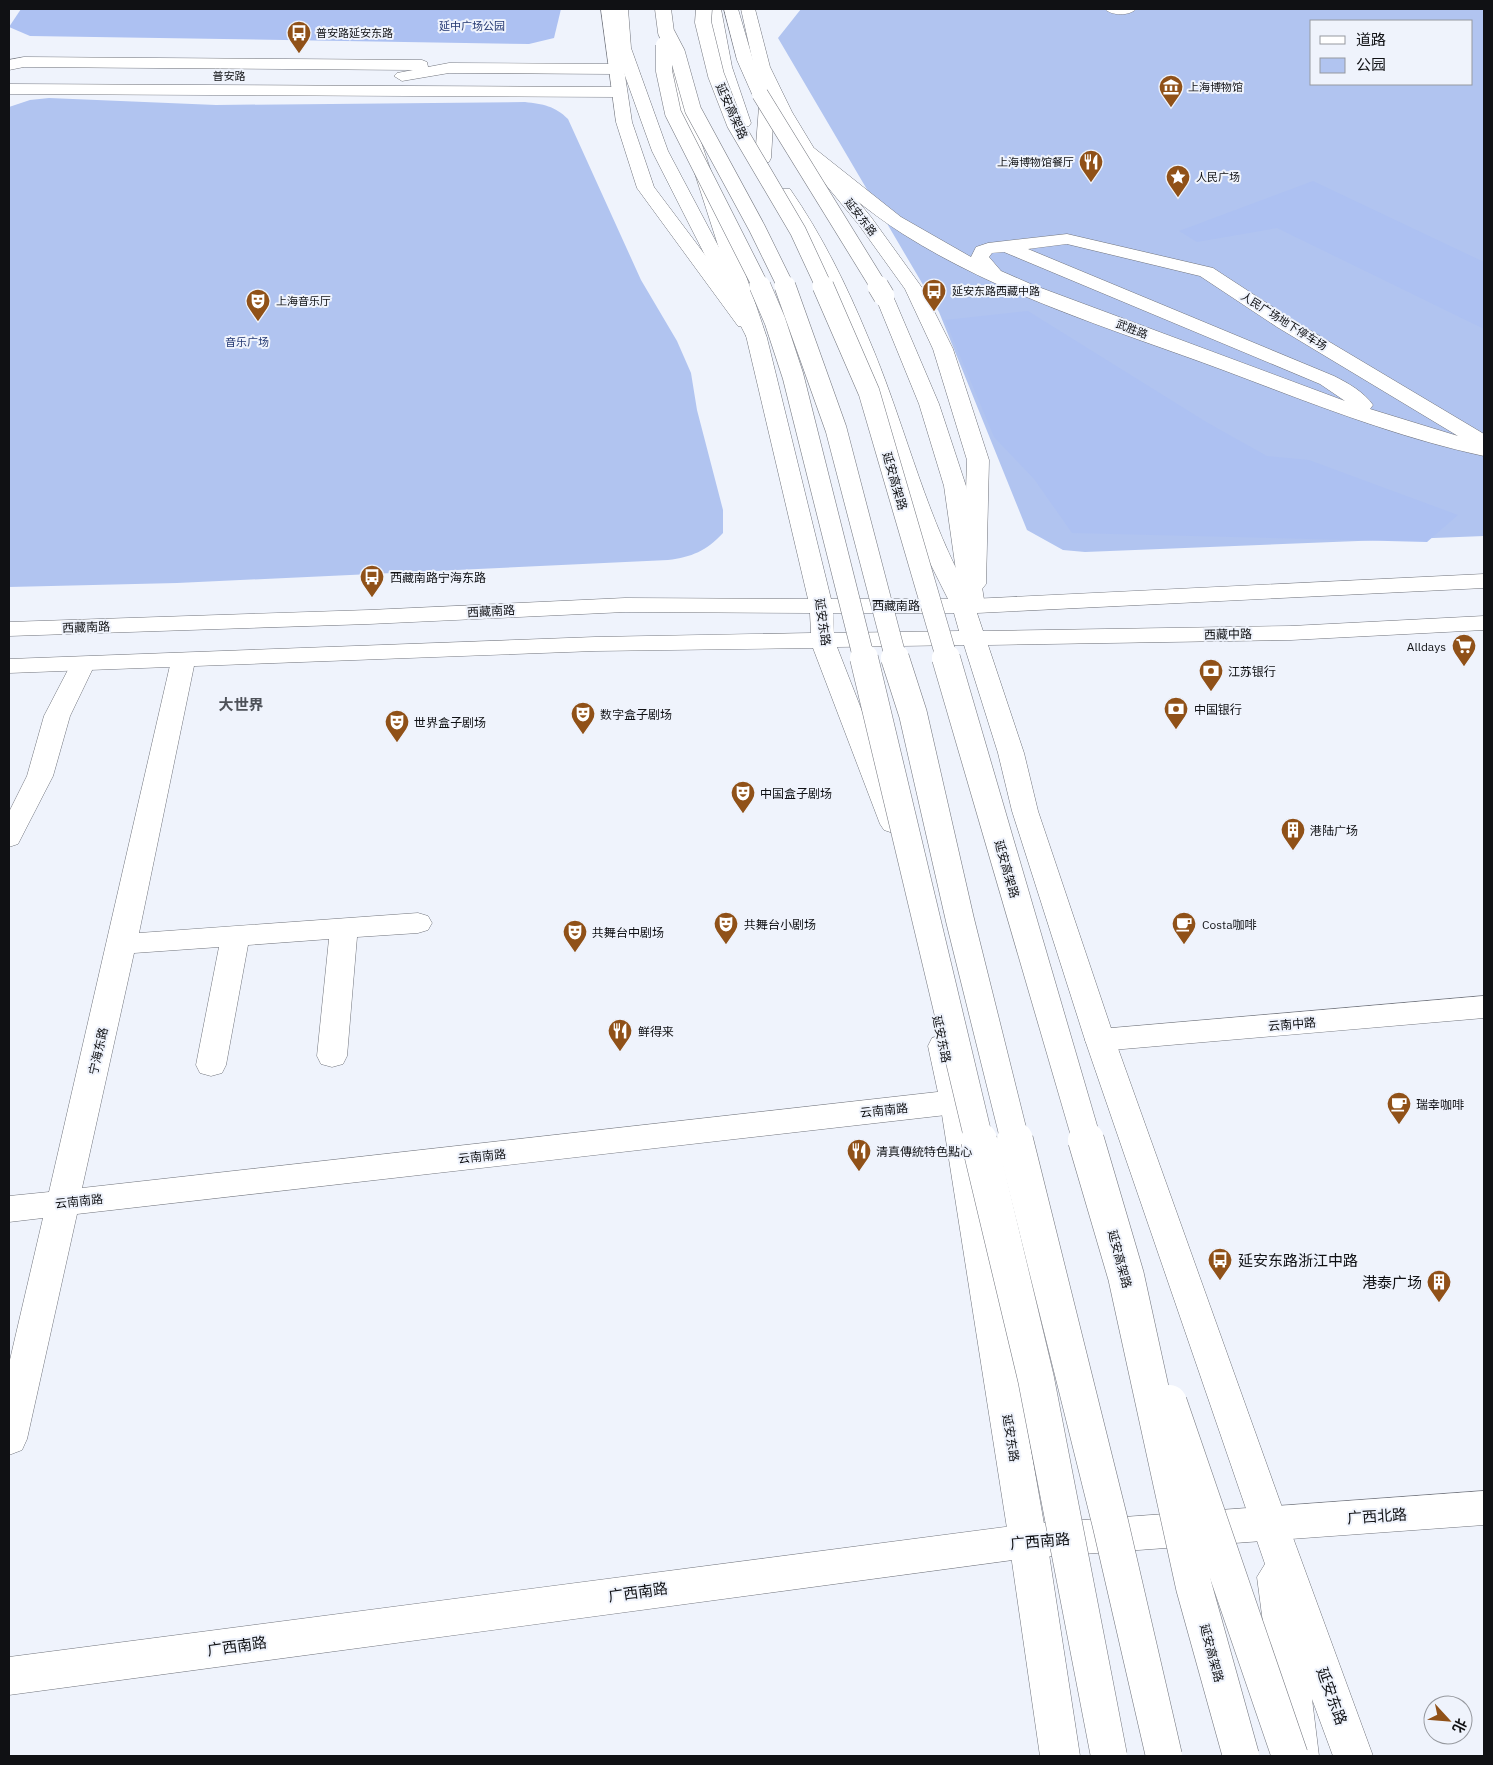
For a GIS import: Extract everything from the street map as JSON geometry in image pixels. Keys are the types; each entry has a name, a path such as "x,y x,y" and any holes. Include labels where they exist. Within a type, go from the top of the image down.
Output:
{"main road":[{"name":"延安东路","path":"608,9 624,122 646,188 757,338"},
{"path":"621,9 623,48 660,151 757,338"},
{"name":"延安高架路","path":"704,9 703,22 716,76 735,124 798,231 833,306 868,392 1126,1276 1194,1586 1241,1756"},
{"path":"714,9 718,39 732,95 744,125 815,242 859,338 932,545 968,606"},
{"path":"731,9 745,60 760,94 884,296 929,404 955,486 968,606"},
{"name":"延安东路","path":"748,9 768,82 808,152 865,221 914,288 943,349 978,460 968,606 972,638 1011,754 1024,811 1100,1040 1269,1524 1353,1756"},
{"path":"1112,9 1129,9"},
{"name":"延安东路","path":"666,16 684,115 757,338 821,605 823,642 891,813 917,918 955,1102 1028,1540 1060,1756"},
{"path":"666,16 662,58 666,88 674,113 752,267 775,321 793,376 878,715 1036,1379 1110,1756"},
{"path":"666,16 693,110 757,228 790,296 836,429 894,654 914,714 960,920 1110,1522 1164,1756"},
{"name":"普安路","path":"9,65 24,62 431,65 449,68 615,69"},
{"name":"普安路","path":"9,77 400,76 449,68"},
{"path":"440,90 449,68"},
{"path":"763,158 768,82"},
{"name":"普安路","path":"9,89 619,92"},
{"name":"武胜路","path":"808,152 885,214 961,259 995,275 1188,350 1381,421 1484,450"},
{"path":"910,230 1002,245 1119,291 1327,380 1342,388 1381,421"},
{"name":"人民广场地下停车场","path":"1002,245 1067,239 1206,272 1284,323 1484,444"},
{"path":"995,275 984,265 980,257 982,252 988,248 1002,245"},
{"path":"968,606 1484,581"},
{"name":"西藏南路","path":"9,629 369,617 625,604 968,606"},
{"name":"西藏中路","path":"823,642 1290,632 1484,623"},
{"path":"9,666 183,661 595,644 795,640 823,642"},
{"name":"宁海东路","path":"9,1439 122,944 183,661"},
{"path":"9,838 40,776 57,716 83,664"},
{"path":"122,944 418,923"},
{"path":"332,1056 344,928"},
{"path":"211,1065 235,937"},
{"name":"云南中路","path":"1100,1040 1484,1008"},
{"name":"云南南路","path":"9,1209 955,1102"},
{"path":"1126,1276 1290,1756"},
{"name":"广西北路","path":"1269,1524 1484,1508"},
{"name":"延安东路","path":"1269,1524 1301,1756"},
{"name":"广西南路","path":"9,1676 1028,1540 1269,1524"}],"green space":[{"name":"延中广场公园","path":"21,9 561,9 554,38 529,44 30,36 9,27"},
{"name":"人民广场","path":"801,9 1484,9 1484,536 1085,552 1063,550 1027,530 939,312 778,38"},
{"name":"音乐广场","path":"49,98 216,105 525,102 543,105 558,111 568,119 641,280 677,341 691,373 697,410 723,510 723,533 698,552 668,560 177,583 9,587 9,107 30,100"},
{"path":"1313,181 1484,262 1484,329 1277,228 1197,242 1179,231"},
{"path":"1028,311 1208,423 1267,456 1309,460 1458,515 1427,542 1072,533 1034,479 994,437 945,320"}],"place":[{"name":"普安路延安东路","path":"299,54"},
{"name":"上海博物馆","path":"1171,108"},
{"name":"上海博物馆餐厅","path":"1091,183"},
{"name":"人民广场","path":"1178,198"},
{"name":"延安东路西藏中路","path":"934,312"},
{"name":"上海音乐厅","path":"258,322"},
{"name":"西藏南路宁海东路","path":"372,598"},
{"name":"Alldays","path":"1464,667"},
{"name":"江苏银行","path":"1211,692"},
{"name":"中国银行","path":"1176,730"},
{"name":"数字盒子剧场","path":"583,735"},
{"name":"世界盒子剧场","path":"397,743"},
{"name":"中国盒子剧场","path":"743,814"},
{"name":"港陆广场","path":"1293,851"},
{"name":"共舞台小剧场","path":"726,945"},
{"name":"Costa咖啡","path":"1184,945"},
{"name":"共舞台中剧场","path":"575,953"},
{"name":"鲜得来","path":"620,1052"},
{"name":"瑞幸咖啡","path":"1399,1125"},
{"name":"清真傳統特色點心","path":"859,1172"},
{"name":"延安东路浙江中路","path":"1220,1281"},
{"name":"港泰广场","path":"1439,1303"}],"district":[{"name":"大世界","path":"241,704"}]}
